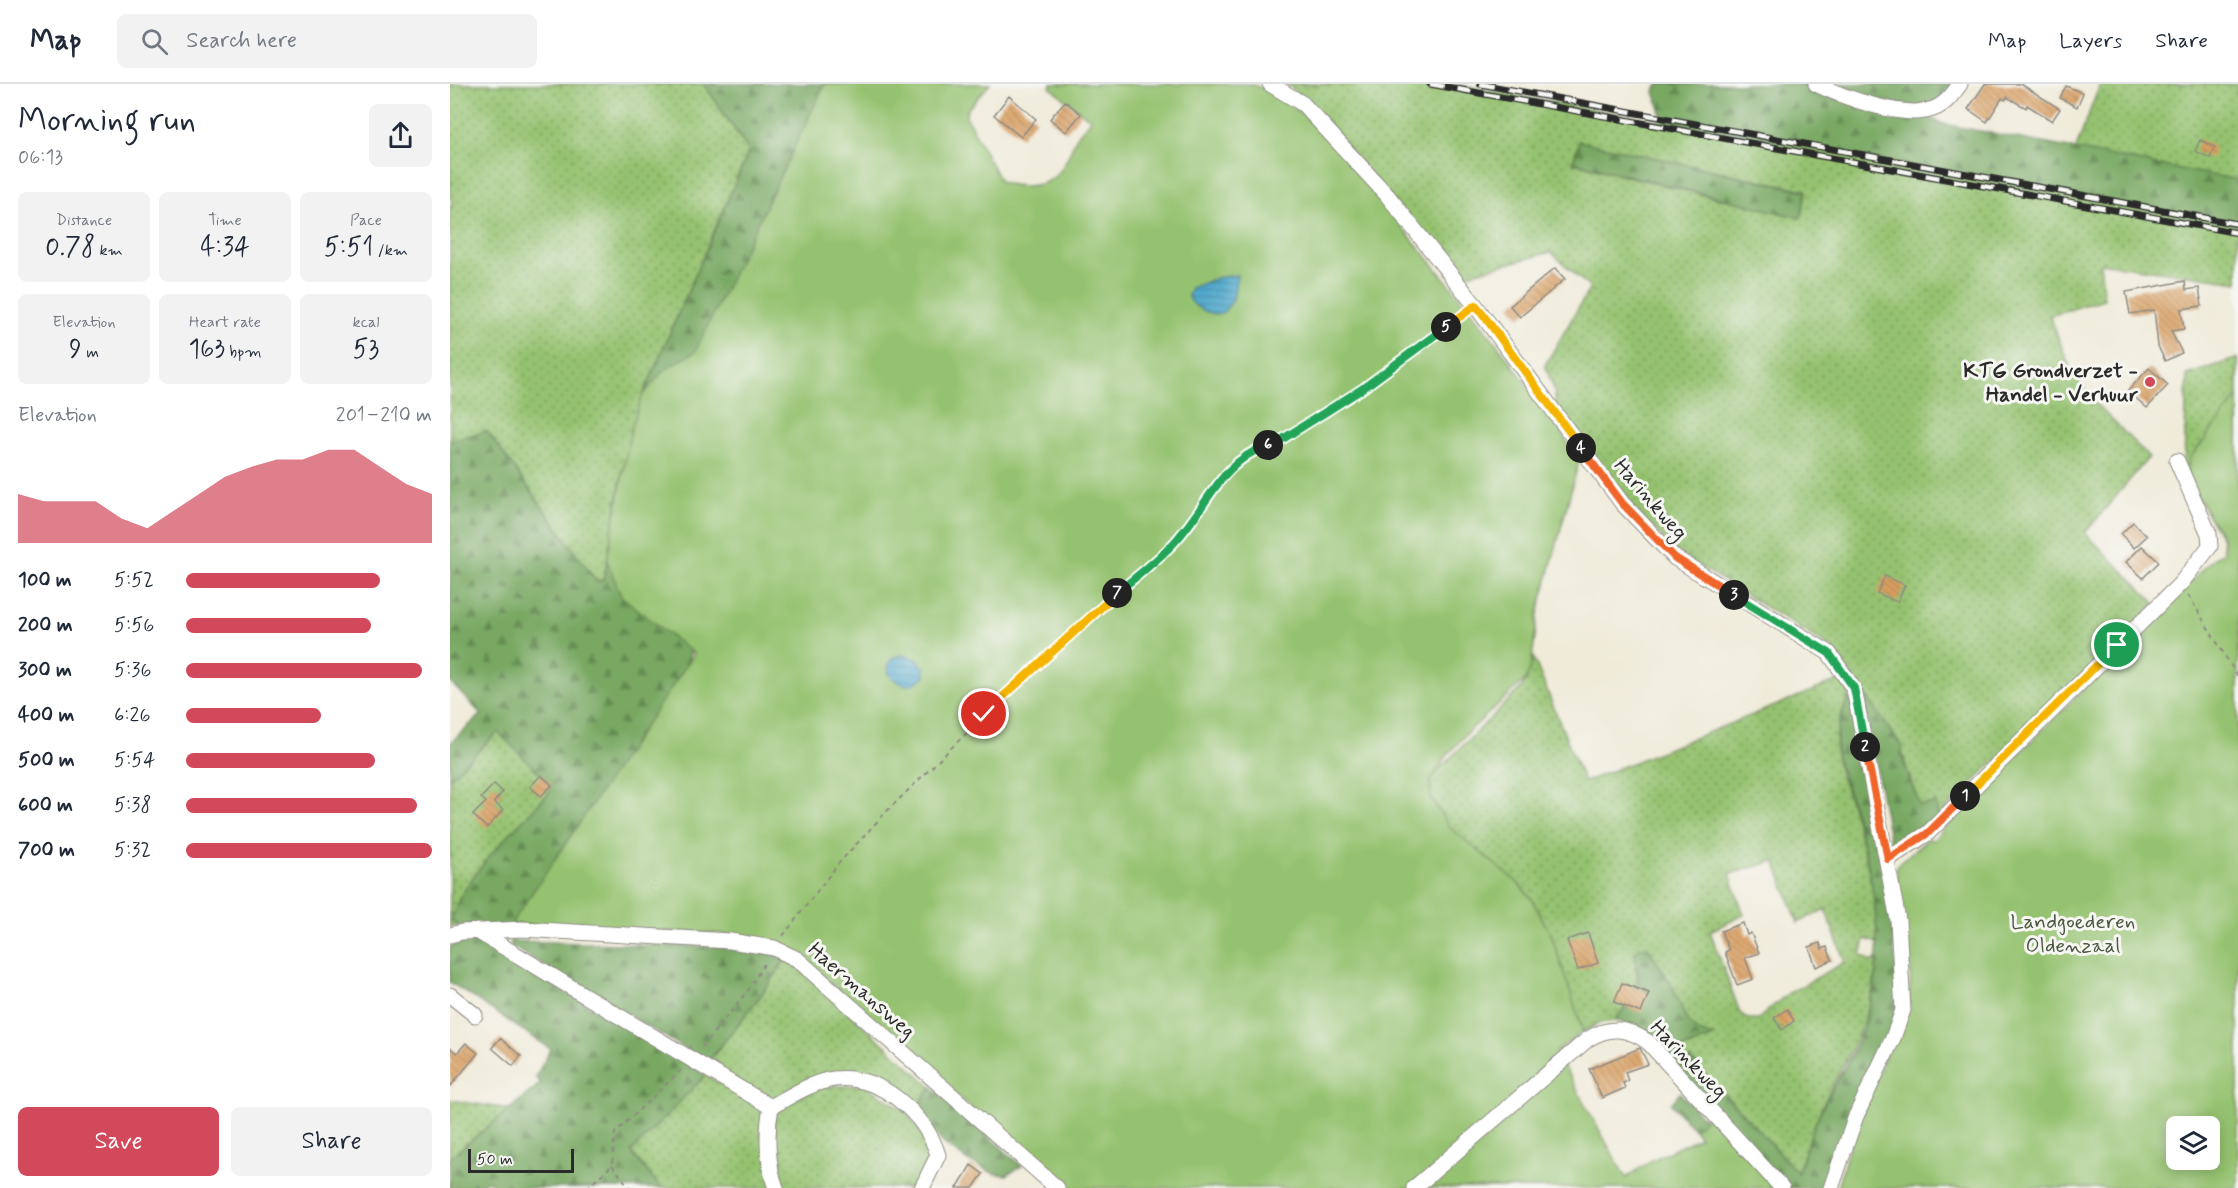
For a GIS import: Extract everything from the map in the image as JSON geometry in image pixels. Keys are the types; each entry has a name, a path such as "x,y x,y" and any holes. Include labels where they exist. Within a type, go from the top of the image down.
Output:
{"street":[{"name":"Harinkweg","path":"1270,84 1303,104 1388,195 1476,305 1622,503 1675,558 1829,653 1854,688 1898,920 1903,1010 1893,1038 1846,1143 1831,1188"},
{"path":"1816,84 1843,97 1920,113 1935,109 1951,97 1960,84"},
{"path":"1888,859 1928,833 2181,583 2210,546 2209,534 2177,461"},
{"name":"Haermansweg","path":"450,935 522,929 730,941 774,948 797,959 1057,1188"},
{"path":"477,931 771,1107"},
{"path":"450,995 475,1015"},
{"name":"Harinkweg","path":"1414,1188 1588,1039 1600,1032 1625,1029 1633,1031 1648,1042 1782,1188"},
{"path":"776,1188 770,1158 768,1119 771,1107 807,1088 832,1079 855,1079 877,1086 898,1100 922,1122 938,1155 922,1188"}],"path":[{"path":"774,948 838,864 887,811 1040,662 1179,537 1214,486 1252,451 1278,442 1362,389 1476,305"},
{"path":"2181,583 2238,677"},
{"path":"587,1188 612,1166 630,1188"}],"green space":[{"path":"450,84 704,84 749,151 641,400 621,479 604,579 597,582 487,432 450,440 450,205 453,202 450,199"},
{"path":"704,84 842,84 688,660 796,731 779,942 725,934 458,926 452,921 456,906 465,890 491,854 548,794 551,785 498,732 450,778 450,743 481,714 450,682 450,440 487,431 597,582 604,579 621,479 641,400 749,151"},
{"path":"825,84 990,84 967,110 966,116 1000,181 1013,185 1038,185 1054,177 1064,164 1077,136 1091,120 1050,87 1051,84 1251,84 1295,108 1334,144 1494,340 1579,461 1538,614 1531,666 1527,678 1467,733 1444,759 1430,782 1431,798 1449,827 1517,882 1531,898 1552,937 1583,1031 1556,1052 1626,1178 1652,1160 1700,1137 1694,1129 1715,1110 1789,1188 1061,1188 790,947 755,937 724,934 511,924 694,654 621,596 607,560 631,429 642,396 664,370 695,352"},
{"path":"1287,84 1452,84 2238,224 2238,282 2100,263 2104,299 2050,316 2071,371 2095,403 2149,457 2085,533 2155,603 1938,817 1927,811 1921,807 1916,797 1902,747 1833,649 1677,552 1631,505 1555,406 1555,393 1545,365 1590,288 1551,252 1457,277 1319,113","holes":["1579,142 1806,190 1720,199 1573,163"]},
{"path":"1659,84 1804,84 1828,97 1925,116 1943,124 2238,180 2238,224 1664,121 1654,92"},
{"path":"1834,84 1954,84 1938,101 1929,105 1916,106 1886,102"},
{"path":"2100,84 2238,84 2238,180 2075,151"},
{"path":"1579,141 1806,191 1801,218 1573,162"},
{"path":"2238,358 2238,578 2223,552 2222,539 2186,477 2184,465 2187,375"},
{"name":"Landgoederen Oldenzaal","path":"2238,397 2238,1188 1837,1188 1849,1147 1908,999 1911,977 1910,959 1901,915 1896,866 1929,838 1932,841 2214,558 2223,552 2223,539 2186,477 2190,458"},
{"path":"1533,656 1584,782 1842,679 1850,695 1838,727 1836,755 1866,857 1878,928 1878,945 1865,939 1861,955 1873,962 1877,957 1870,1004 1856,1041 1818,1116 1798,1173 1691,1060 1676,1071 1667,1062 1682,1049 1715,1036 1698,1031 1687,1020 1671,984 1648,948 1635,966 1637,981 1632,995 1615,1021 1599,1023 1583,1032 1579,1017 1080,1188 1434,774 1521,688 1527,678","holes":["1775,861 1798,923 1825,909 1845,962 1787,994 1758,1019 1748,1019 1740,1013 1710,931 1744,915 1730,874"]},
{"path":"1855,681 1902,747 1901,755 1920,806 1936,803 1938,817 1926,828 1891,849 1867,717"},
{"path":"1850,695 1888,891 1898,984 1896,1017 1827,1188 1789,1188 1676,1071 1691,1059 1798,1173 1816,1120 1864,1027 1875,983 1876,919 1872,885 1857,820 1837,759 1839,726"},
{"path":"498,731 551,784 551,791 458,926 450,927 450,778"},
{"path":"474,939 706,1075 631,1152 661,1188 497,1188 488,1181 473,1188 450,1188 450,1158 541,1083 535,1077 551,1049 450,982 450,946"},
{"path":"510,941 731,947 771,953 785,960 762,994 708,1062 511,946"},
{"path":"1640,947 1648,948 1673,988 1692,1026 1706,1035 1716,1036 1682,1049 1667,1062 1637,1030 1623,1022 1615,1021 1638,987 1639,977 1634,953"},
{"path":"785,960 794,964 932,1087 915,1109 861,1077 768,1099 708,1062 762,994"},
{"path":"706,1075 763,1109 771,1188 661,1188 631,1152"},
{"path":"865,1085 907,1112 930,1148 925,1168 913,1188 780,1188 775,1171 774,1117 778,1109 818,1087"},
{"path":"932,1087 1022,1166 1007,1175 995,1174 968,1161 943,1143 915,1109"},
{"path":"1680,1093 1769,1188 1742,1182 1671,1104"},
{"path":"450,1100 509,1109 450,1158"}],"water":[{"path":"1237,275 1233,300 1222,314 1202,310 1194,305 1188,296 1191,288 1217,278"},
{"path":"902,655 917,659 925,669 925,676 911,685 902,684 889,675 888,666 892,658"}],"building":[{"path":"1985,84 2021,84 2060,109 2052,121 2027,105 2026,108 2007,97 2005,100 2002,98 1987,122 1968,109"},
{"path":"2066,86 2083,93 2077,107 2060,98"},
{"path":"1009,96 1036,119 1021,137 994,115"},
{"path":"1065,101 1081,114 1066,132 1050,119"},
{"path":"2200,140 2215,147 2210,158 2195,151"},
{"path":"1555,268 1565,279 1520,317 1510,306"},
{"path":"2185,281 2186,290 2199,288 2202,306 2181,309 2184,329 2171,331 2182,353 2165,361 2158,346 2154,310 2130,314 2126,292"},
{"path":"2149,368 2168,385 2147,408 2128,391"},
{"path":"2133,522 2147,536 2134,548 2121,534"},
{"path":"2142,546 2159,562 2143,578 2126,562"},
{"path":"1885,576 1905,585 1897,602 1877,593"},
{"path":"541,775 552,785 541,796 530,787"},
{"path":"494,784 503,792 494,802 503,810 487,828 473,815 486,802 481,798"},
{"path":"1743,923 1747,935 1751,933 1759,953 1745,958 1753,979 1737,985 1725,952 1729,950 1721,931"},
{"path":"1588,933 1598,963 1578,970 1567,940"},
{"path":"1820,943 1822,949 1827,947 1832,960 1816,967 1809,947"},
{"path":"1622,983 1649,993 1641,1013 1614,1002"},
{"path":"1787,1009 1794,1021 1782,1030 1774,1018"},
{"path":"500,1038 521,1056 513,1066 492,1048"},
{"path":"466,1043 478,1053 450,1087 450,1048 457,1053"},
{"path":"1640,1048 1648,1064 1625,1072 1628,1081 1623,1083 1625,1088 1602,1098 1589,1069"},
{"path":"971,1165 983,1174 973,1188 957,1188"}],"railway":[{"path":"1430,84 2238,233"},
{"path":"1480,84 2238,224"}],"place":[{"name":"KTG Grondverzet - Handel - Verhuur","path":"2150,382"}],"route":[{"path":"984,714 1179,537 1214,486 1252,451 1278,442 1362,389 1476,305 1622,503 1675,558 1829,653 1854,688 1888,859 1928,833 2117,645"}]}
